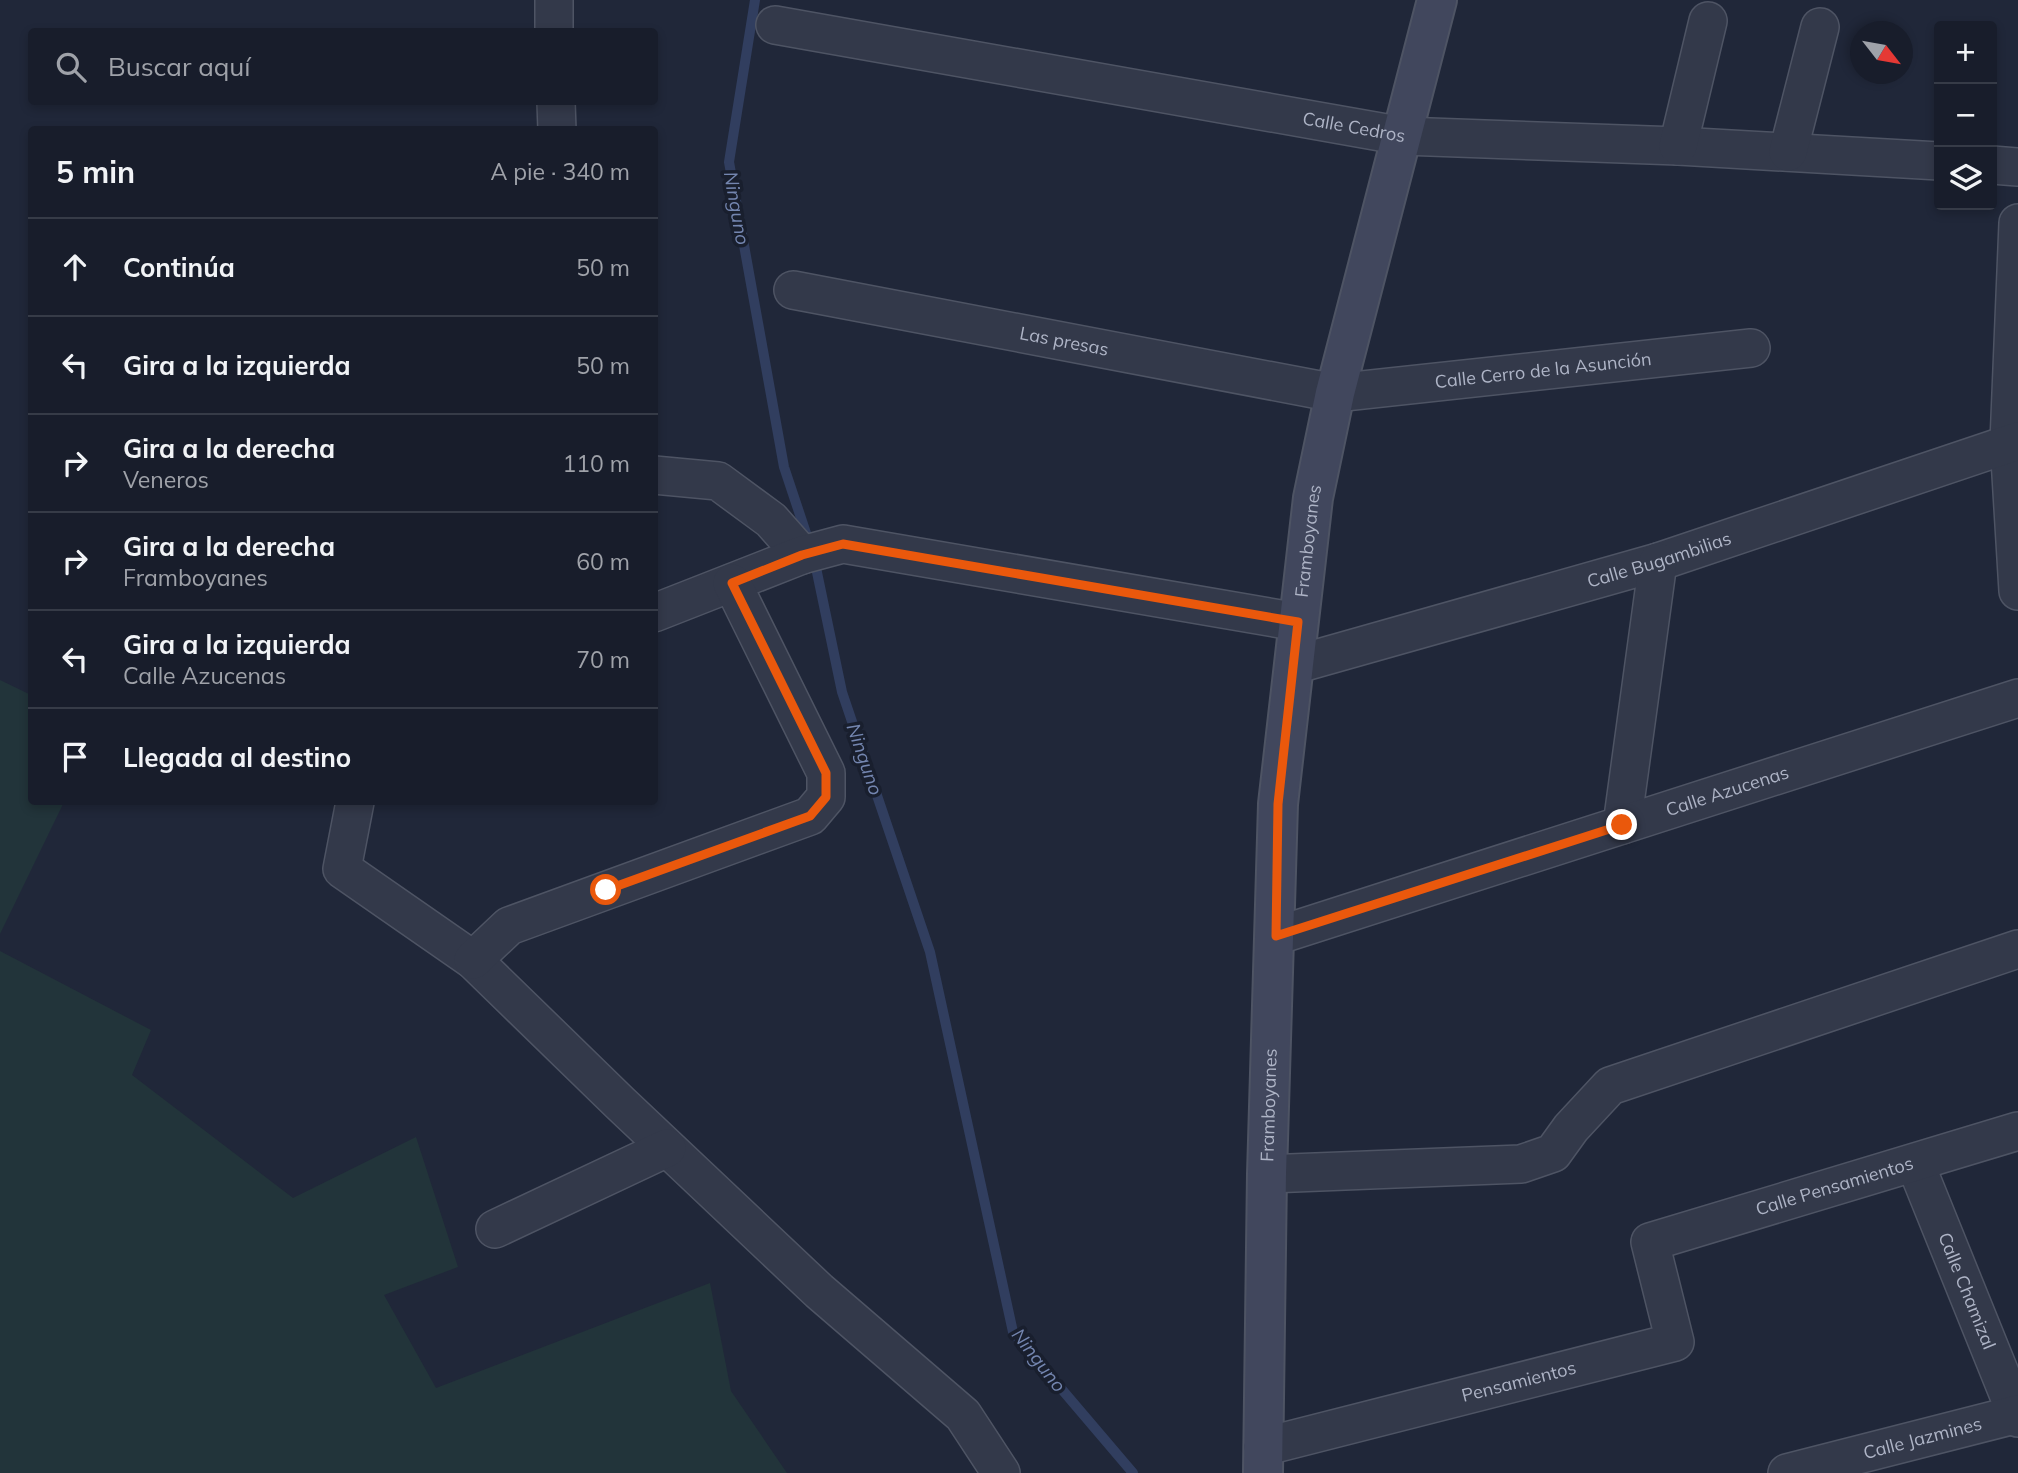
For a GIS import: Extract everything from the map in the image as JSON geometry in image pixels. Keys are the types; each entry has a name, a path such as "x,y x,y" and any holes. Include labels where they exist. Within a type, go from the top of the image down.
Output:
{"main road":[{"name":"Framboyanes","path":"1263,1460 1267,1174 1278,804 1298,622 1313,498 1335,393 1437,0"}],"street":[{"path":"554,0 554,28"},
{"path":"1678,146 1708,21"},
{"name":"Calle Cedros","path":"775,25 1403,136 1678,146 1934,161"},
{"path":"1788,152 1820,27"},
{"path":"556,105 557,126"},
{"path":"1997,165 2018,167"},
{"path":"2018,223 2013,442 2018,591"},
{"name":"Las presas","path":"793,290 1335,393"},
{"name":"Calle Cerro de la Asunción","path":"1335,393 1751,348"},
{"name":"Calle Bugambilias","path":"1294,665 1658,562 2013,442"},
{"path":"658,475 718,481 771,520 802,555"},
{"path":"658,611 802,555 843,544 1298,622"},
{"path":"1622,825 1658,562"},
{"path":"473,960 509,926 810,816 826,797 826,773 732,583"},
{"name":"Calle Azucenas","path":"1276,936 2018,698"},
{"path":"354,805 342,869 473,960 819,1291 963,1415 1001,1473"},
{"path":"1267,1174 1521,1164 1553,1153 1571,1128 1609,1086 2018,949"},
{"name":"Calle Pensamientos","path":"1650,1242 2018,1131"},
{"path":"495,1230 667,1147"},
{"name":"Calle Chamizal","path":"1915,1163 2018,1416"},
{"name":"Pensamientos","path":"1263,1460 1675,1342 1650,1242"},
{"name":"Calle Jazmines","path":"1787,1473 2018,1416"}],"shaded area":[{"path":"0,680 28,694 28,805 63,805 0,934"},
{"path":"0,951 151,1030 132,1075 293,1198 416,1137 458,1267 384,1295 436,1388 710,1283 731,1391 787,1473 0,1473"}],"waterway":[{"name":"Ninguno","path":"755,0 729,162 784,467 809,542"},
{"name":"Ninguno","path":"814,558 842,692 930,952 1013,1332 1133,1473"}],"route":[{"path":"606,890 810,816 826,797 826,773 732,583 802,555 843,544 1298,622 1278,804 1276,936 1622,825"}]}
